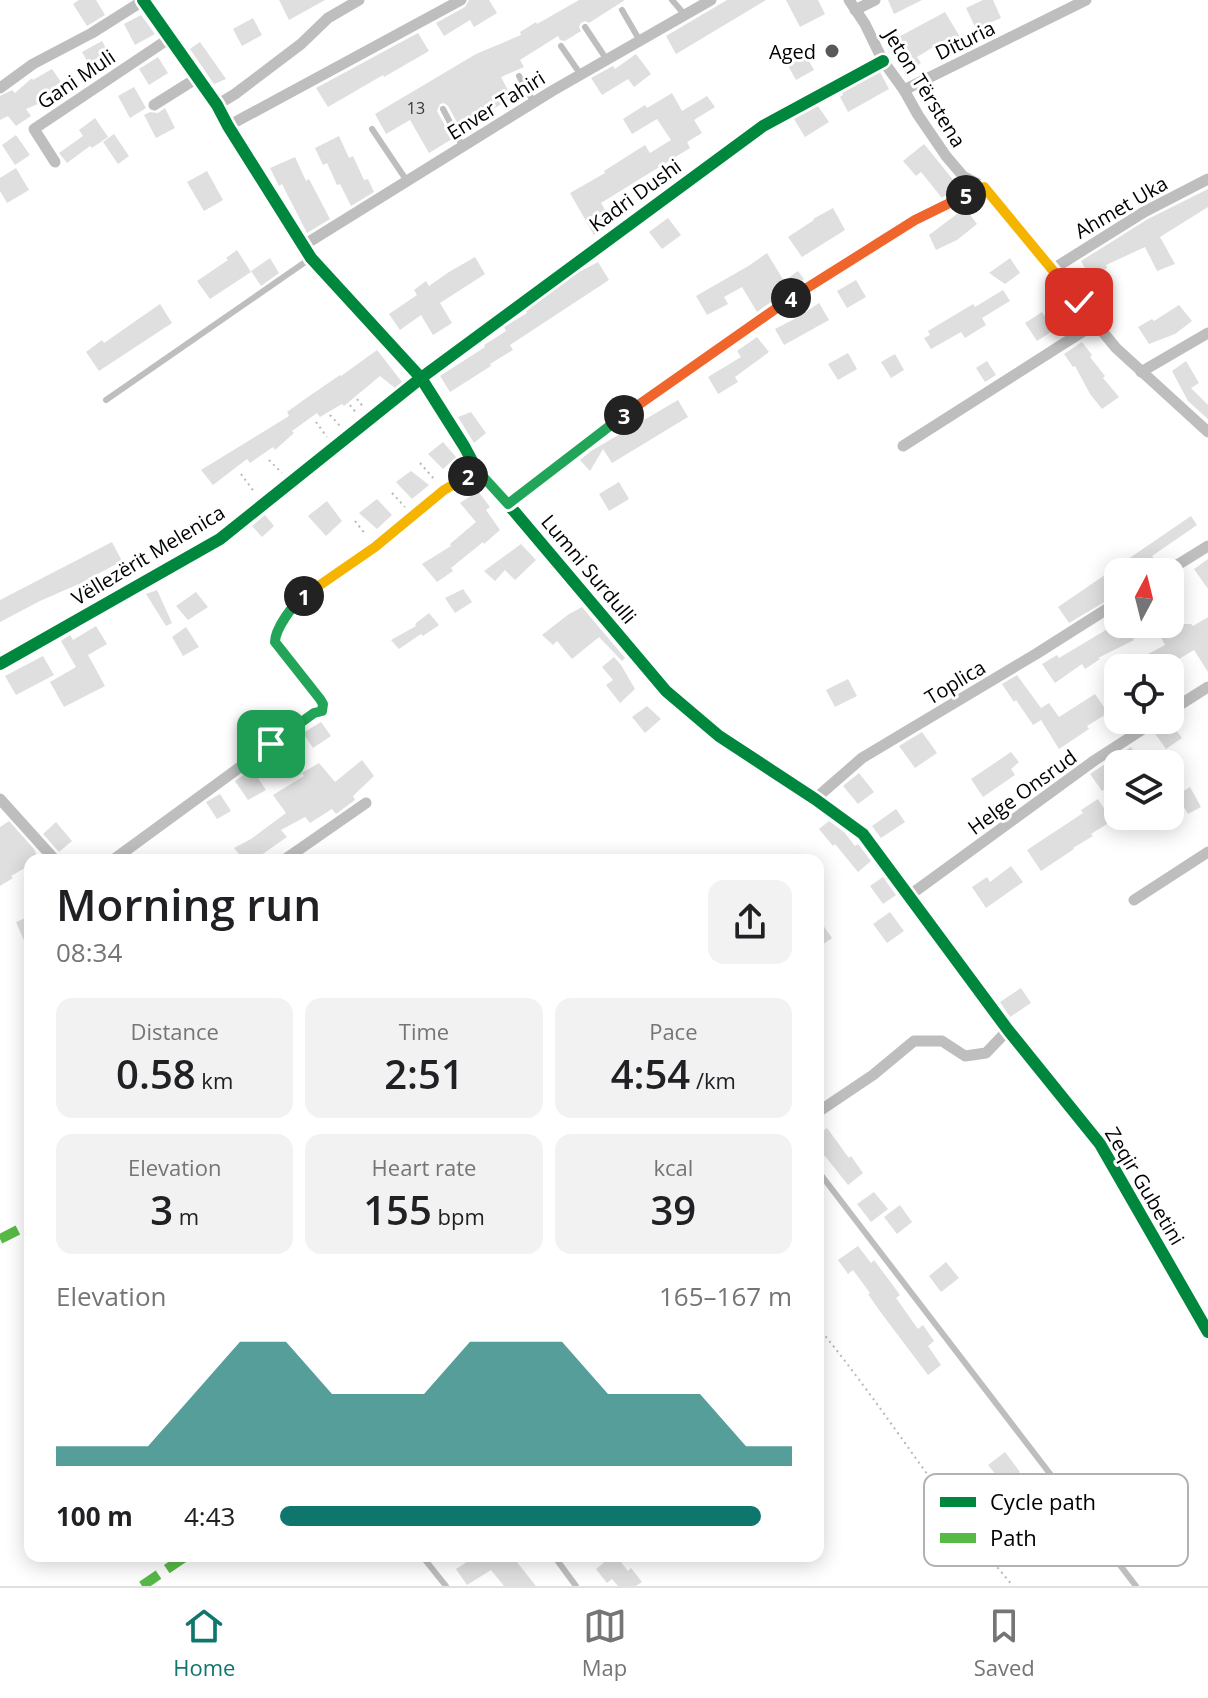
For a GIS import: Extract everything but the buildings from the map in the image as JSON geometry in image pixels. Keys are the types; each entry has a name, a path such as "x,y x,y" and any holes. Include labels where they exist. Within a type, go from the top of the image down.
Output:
{"street":[{"path":"0,88 33,64 92,33 144,0"},
{"name":"Lumni Surdulli","path":"144,0 217,105 308,252 421,378 477,470 666,691 719,736 863,834 1008,1030"},
{"path":"217,105 301,44 328,18 359,0"},
{"path":"228,126 461,0"},
{"name":"Enver Tahiri","path":"308,252 407,181 711,0"},
{"path":"852,5 875,0"},
{"name":"Dituria","path":"904,90 1086,0"},
{"name":"Jeton Tërstena","path":"852,5 883,61 946,156 963,176 984,187 1116,348 1208,432"},
{"name":"Gani Muli","path":"55,162 34,129 170,38"},
{"name":"Kadri Dushi","path":"421,378 763,126 883,61"},
{"path":"154,105 197,78"},
{"name":"Ahmet Uka","path":"1053,269 1144,212 1208,179"},
{"path":"508,504 617,420 814,282 915,220 984,187"},
{"path":"903,446 1096,323"},
{"path":"1141,372 1208,333"},
{"name":"Vëllezërit Melenica","path":"0,664 220,539 421,378"},
{"path":"121,854 314,713 322,711 320,699 277,646 277,630 297,602 375,547 444,490 477,470"},
{"path":"1184,561 1208,546"},
{"name":"Toplica","path":"815,799 862,758 1104,611"},
{"path":"1184,702 1208,687"},
{"name":"Helge Onsrud","path":"910,895 1135,734"},
{"path":"0,799 50,854"},
{"path":"293,854 366,803"},
{"path":"1134,900 1208,852"},
{"path":"824,1108 873,1075 914,1041 942,1041 965,1056 986,1053 1008,1030"},
{"name":"Zeqir Gubetini","path":"1008,1030 1100,1144 1208,1332"}],"lane":[{"path":"672,0 685,15"},
{"path":"622,10 640,41"},
{"path":"585,27 607,60"},
{"path":"561,46 581,75"},
{"path":"519,76 534,103"},
{"path":"443,109 463,147"},
{"path":"372,129 407,181"},
{"path":"106,400 308,252"},
{"path":"824,1179 1050,1474"},
{"path":"427,1562 446,1586"},
{"path":"558,1562 576,1586"},
{"path":"1121,1566 1136,1586"}],"path":[{"path":"330,415 348,436"},
{"path":"316,422 335,447"},
{"path":"269,460 290,483"},
{"path":"420,463 444,490"},
{"path":"241,474 263,504"},
{"path":"392,493 412,516"},
{"path":"355,521 375,547"},
{"path":"271,744 292,777"},
{"path":"824,1335 927,1474"},
{"path":"997,1566 1013,1586"}],"marked path":[{"path":"0,1239 24,1227"},
{"path":"142,1586 177,1562"}],"cycle path":[{"path":"143,0 217,105 311,258 421,378 477,470 666,691 719,736 863,834 1008,1030 1100,1144 1208,1332"},
{"path":"0,664 220,539 421,378 763,126 883,61"}],"place":[{"name":"Aged","path":"832,51"}],"route":[{"path":"271,744 323,708 320,699 275,642 277,630 297,602 375,547 444,490 477,470 508,504 617,420 814,282 915,220 984,187 1079,302"}]}
